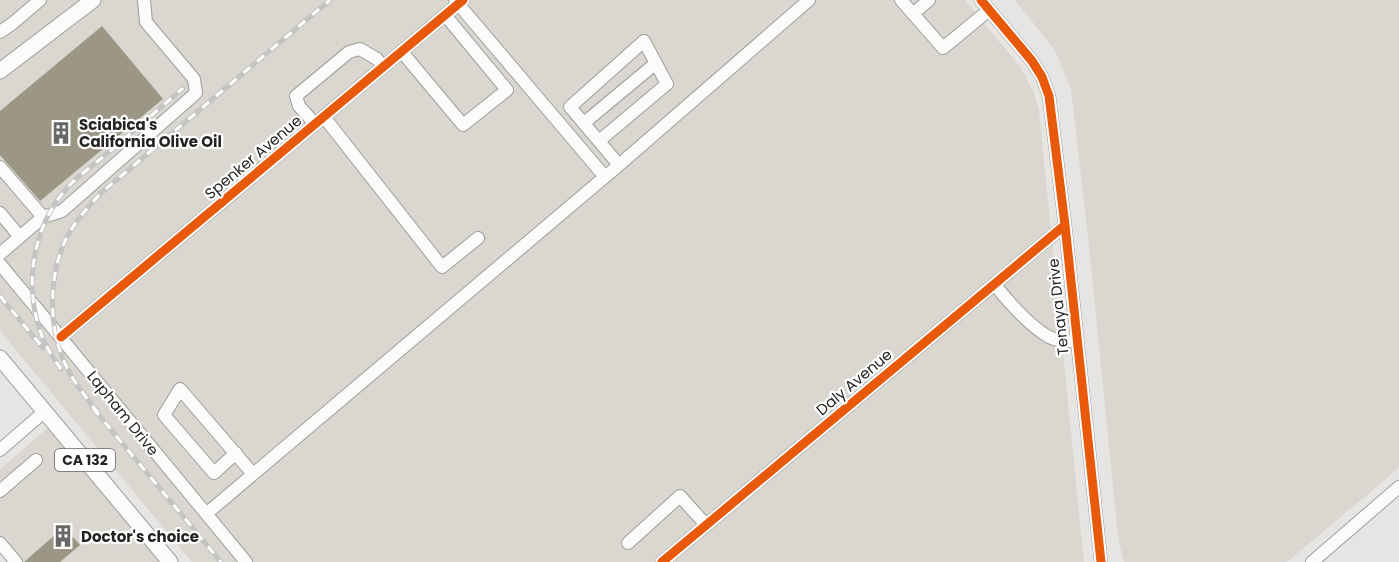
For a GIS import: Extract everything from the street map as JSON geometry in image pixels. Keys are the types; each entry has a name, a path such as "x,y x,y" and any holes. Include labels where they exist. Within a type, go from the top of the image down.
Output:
{"main road":[{"path":"0,71 93,0"},
{"name":"CA 132","path":"0,358 170,562"}],"street":[{"path":"0,32 40,0"},
{"path":"0,254 43,217 62,212 196,93 194,79 146,22 144,0"},
{"path":"206,514 605,177 809,0"},
{"path":"901,0 943,48 985,5"},
{"path":"913,14 929,0"},
{"path":"459,1 605,177"},
{"name":"Spenker Avenue","path":"61,337 402,52 459,1"},
{"name":"Tenaya Drive","path":"985,5 1032,61 1042,77 1049,96 1101,562"},
{"path":"445,15 507,90"},
{"path":"599,141 667,84 645,41 570,107 619,165"},
{"path":"383,67 377,59 360,49 349,52 296,96 299,106 320,120 442,267 478,238"},
{"path":"402,52 463,125 521,78"},
{"path":"584,123 656,63"},
{"path":"0,167 43,217"},
{"path":"0,213 20,237"},
{"name":"Daly Avenue","path":"662,562 1065,225"},
{"name":"Lapham Drive","path":"0,264 246,562"},
{"path":"994,284 1010,303 1049,337 1065,342 1077,341"},
{"path":"236,453 214,473 164,415 180,389 236,453 254,474"},
{"path":"0,450 45,411"},
{"path":"0,491 36,460"},
{"path":"1312,562 1399,487"},
{"path":"628,543 680,496 706,525"},
{"path":"0,543 16,562"}],"shaded area":[{"path":"0,0 965,0 1021,68 1034,93 1039,111 1084,562 192,562 0,331"},
{"path":"1015,0 1399,0 1399,468 1287,562 1124,562 1117,527 1071,89 1055,50"},
{"path":"49,427 161,562 23,562 0,534 0,469"}],"building":[{"name":"Sciabica's California Olive Oil","path":"102,26 163,99 40,201 0,155 0,111"},
{"name":"Doctor's choice","path":"64,527 80,545 60,562 24,562"}],"railway":[{"path":"98,413 66,366 55,330 54,281 67,237 78,219 101,193 330,0"},
{"path":"61,369 43,338 33,295 32,276 35,256 46,219 56,202 72,183 183,88"},
{"path":"0,296 43,348"},
{"path":"93,408 221,562"}],"cycle path":[{"path":"61,337 463,0"},
{"path":"981,0 1032,61 1042,77 1049,96 1101,562"},
{"path":"662,562 1065,225"}],"place":[{"name":"Sciabica's California Olive Oil","path":"61,133"},
{"name":"Doctor's choice","path":"63,536"}]}
